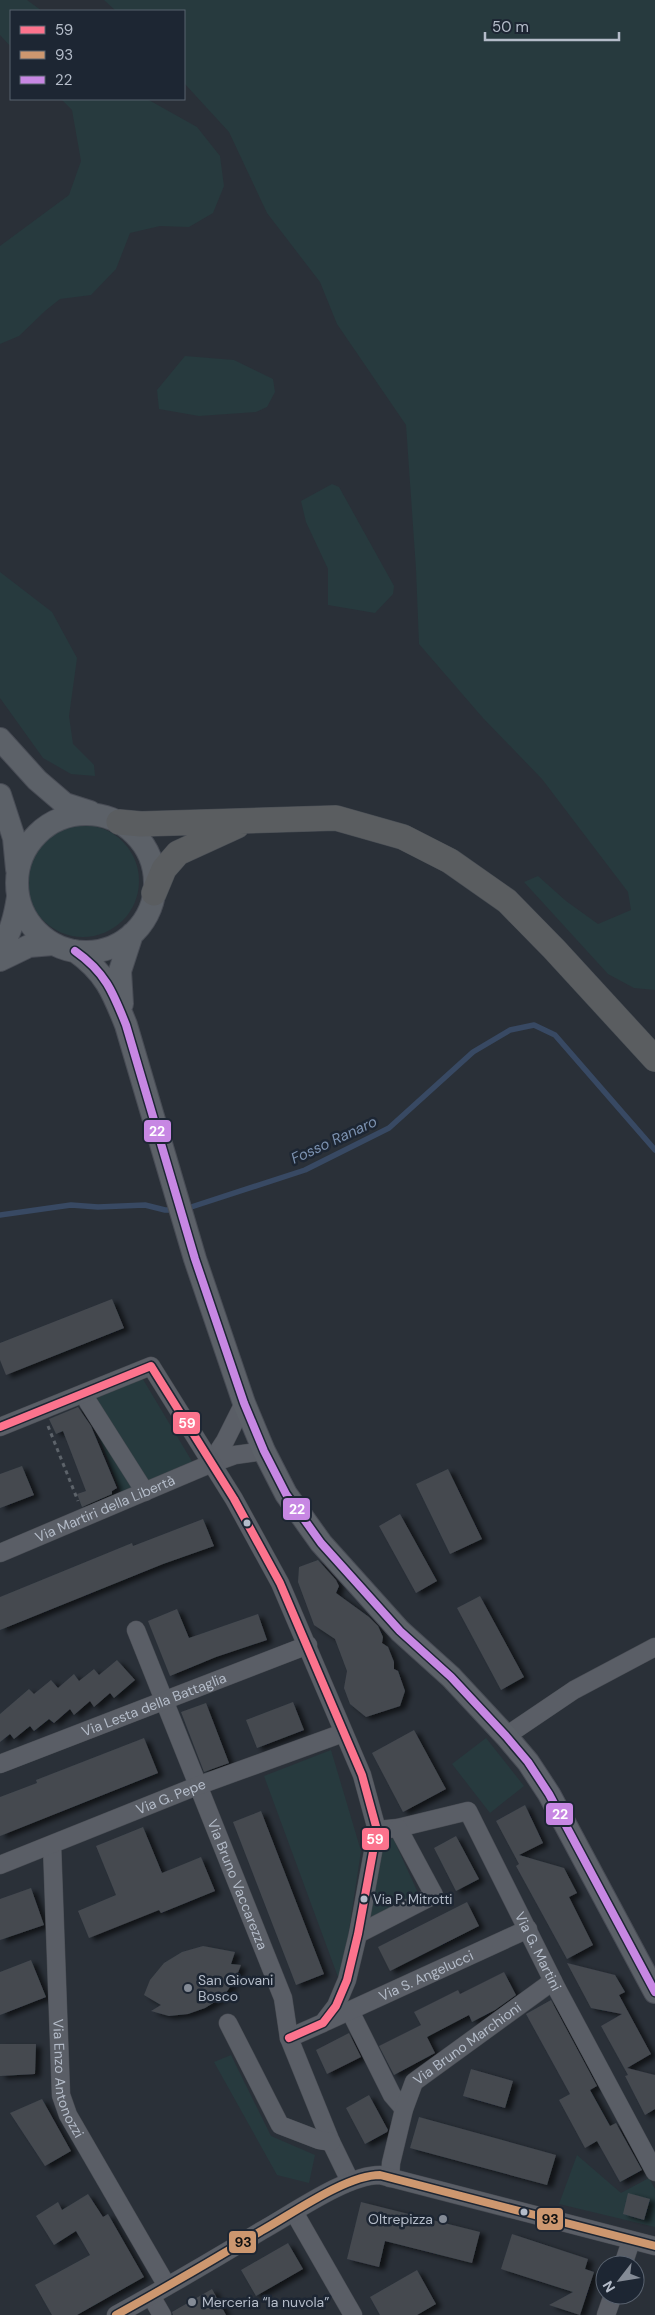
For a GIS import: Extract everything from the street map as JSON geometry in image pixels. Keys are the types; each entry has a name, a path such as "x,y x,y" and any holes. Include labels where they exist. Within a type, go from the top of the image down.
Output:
{"highway":[{"path":"107,818 141,824 336,818 403,837 450,861 507,901 655,1059"},
{"path":"154,893 164,869 178,853 229,828 256,821"}],"main road":[{"path":"0,739 37,780 65,804 107,818 135,835 147,852 154,872 154,893 147,916 132,934 115,946 96,952 75,952"},
{"path":"0,795 14,838 18,897 7,939 0,949"},
{"path":"17,874 23,853 36,835 53,822 74,815 107,818"},
{"path":"18,897 25,916 37,932 52,944 75,952 90,962 103,976 126,1025"},
{"path":"132,934 120,971 120,996 126,1025 195,1259 244,1403 264,1451 286,1494 321,1543 400,1631 451,1677 506,1736 549,1794 655,1992"},
{"path":"0,960 29,946 52,944"}],"street":[{"path":"0,1427 151,1366 210,1464 234,1499 280,1583 362,1775 377,1830 358,1934 347,1980 336,2006 323,2023"},
{"path":"85,1393 88,1402 145,1492"},
{"path":"210,1464 225,1441 244,1403"},
{"name":"Via Martiri della Libertà","path":"0,1553 210,1464 235,1455 264,1451"},
{"name":"Via Bruno Vaccarezza","path":"136,1630 283,1998 289,2038 350,2181"},
{"name":"Via Lesta della Battaglia","path":"0,1764 308,1645"},
{"path":"506,1736 574,1690 655,1647"},
{"name":"Via G. Pepe","path":"0,1865 197,1786 343,1733"},
{"name":"Via G. Martini","path":"377,1830 398,1828 468,1811 553,1981 655,2172"},
{"path":"358,1934 434,1895 398,1828"},
{"name":"Via Enzo Antonozzi","path":"52,1845 61,2095 68,2115 167,2286"},
{"name":"Via S. Angelucci","path":"289,2038 528,1928"},
{"name":"Via Bruno Marchioni","path":"390,2178 391,2163 404,2109 414,2082 553,1981"},
{"path":"350,2011 392,2095 404,2109"},
{"path":"228,2024 280,2125 318,2140 332,2142"},
{"path":"116,2315 294,2212 350,2181 367,2175 390,2178 655,2246"},
{"path":"294,2212 353,2315"},
{"path":"627,2255 632,2241"},
{"path":"151,2296 162,2315"}],"path":[{"path":"42,1410 84,1518"}],"green space":[{"path":"0,0 27,0 41,10 10,10 10,46 0,35"},
{"path":"104,0 655,0 655,990 634,988 608,974 524,882 538,876 566,901 598,924 631,910 628,892 542,779 483,718 419,644 406,425 337,324 320,282 267,213 229,132 185,84 185,10 115,10"},
{"path":"62,100 149,100 197,127 220,156 224,186 213,213 189,227 160,226 130,233 116,269 91,295 60,299 19,336 0,344 0,246 69,195 81,161 72,110"},
{"path":"185,356 234,360 273,379 275,392 267,407 256,412 199,416 159,409 157,390"},
{"path":"332,484 339,487 394,586 393,594 375,613 328,605 328,569 306,522 301,501"},
{"path":"0,572 52,612 77,658 69,716 73,744 94,765 95,776 71,774 43,758 0,698"},
{"path":"83,825 105,829 123,841 135,859 139,881 135,903 123,921 105,933 83,937 61,933 43,921 31,903 27,881 31,859 43,841 61,829"},
{"path":"141,1376 193,1463 121,1493 85,1401"},
{"path":"486,1738 524,1786 490,1813 452,1764"},
{"path":"331,1750 361,1851 343,1969 338,1977 264,1776"},
{"path":"393,1838 419,1895 370,1918 384,1843"},
{"path":"231,2055 271,2136 315,2155 309,2183 277,2175 214,2062"},
{"path":"577,2155 621,2193 649,2178 655,2189 655,2227 559,2204"}],"building":[{"path":"112,1299 124,1328 6,1375 0,1360 0,1343"},
{"path":"78,1407 91,1426 117,1488 112,1491 112,1494 82,1507 77,1494 86,1491 63,1431 56,1434 49,1419"},
{"path":"22,1466 34,1495 0,1508 0,1474"},
{"path":"448,1469 482,1539 450,1554 416,1484"},
{"path":"400,1514 437,1581 416,1593 379,1526"},
{"path":"203,1519 214,1546 163,1564 0,1630 0,1597 132,1543 133,1546"},
{"path":"318,1560 336,1580 339,1586 336,1593 369,1617 378,1626 383,1637 382,1643 388,1647 394,1662 394,1669 398,1671 405,1691 400,1706 366,1717 350,1704 344,1688 347,1671 335,1639 314,1625 298,1582 299,1567"},
{"path":"480,1596 524,1677 501,1690 457,1608"},
{"path":"177,1609 189,1638 258,1614 267,1640 216,1657 170,1676 148,1621"},
{"path":"117,1660 135,1680 114,1698 110,1693 94,1707 90,1701 74,1715 70,1709 54,1723 49,1719 34,1731 30,1726 14,1739 10,1734 0,1742 0,1714 29,1689 34,1694 51,1680 58,1688 74,1674 79,1681 94,1669 99,1675"},
{"path":"293,1702 304,1730 257,1748 246,1720"},
{"path":"206,1703 229,1763 204,1772 181,1712"},
{"path":"414,1730 446,1789 403,1812 372,1753"},
{"path":"144,1738 158,1773 0,1836 0,1797 37,1783 36,1780"},
{"path":"525,1805 543,1843 519,1855 564,1868 577,1893 569,1897 593,1945 567,1959 516,1866 519,1864 496,1821"},
{"path":"261,1811 324,1974 296,1985 233,1822"},
{"path":"143,1827 162,1873 201,1857 215,1891 161,1913 159,1910 89,1938 78,1911 116,1895 96,1846"},
{"path":"456,1836 479,1879 456,1891 434,1848"},
{"path":"31,1888 44,1925 0,1940 0,1899"},
{"path":"467,1902 479,1926 390,1971 378,1947"},
{"name":"San Giovani Bosco","path":"203,1946 235,1952 231,1964 241,1965 235,1980 223,1997 205,2008 188,2014 169,2016 151,2011 161,2005 144,1995 150,1980 164,1963 182,1952"},
{"path":"31,1960 46,1997 0,2015 0,1972"},
{"path":"567,1963 615,1975 625,1992 619,1995 651,2054 627,2068 655,2075 655,2109 645,2115 625,2076 628,2075 601,2026 622,2014 591,2008"},
{"path":"504,1972 516,1995 495,2010 472,2022 469,2015 427,2037 435,2053 394,2075 379,2046 421,2025 414,2012 458,1990 460,1994"},
{"path":"551,2000 597,2086 590,2090 610,2126 616,2123 642,2170 620,2182 597,2141 585,2148 559,2100 570,2094 526,2014"},
{"path":"349,2033 361,2057 327,2074 316,2050"},
{"path":"0,2044 36,2044 35,2074 0,2076"},
{"path":"471,2069 513,2081 505,2108 463,2096"},
{"path":"369,2095 388,2130 365,2144 346,2108"},
{"path":"42,2099 71,2151 45,2166 10,2113"},
{"path":"419,2117 556,2155 547,2185 410,2148"},
{"path":"628,2193 650,2199 644,2220 623,2214"},
{"path":"88,2194 103,2217 108,2214 144,2277 77,2315 52,2315 35,2285 90,2255 76,2231 54,2245 36,2216 58,2202 62,2210"},
{"path":"361,2202 480,2232 472,2263 385,2241 379,2267 347,2259"},
{"path":"512,2234 588,2259 585,2269 594,2272 580,2315 549,2305 573,2292 501,2269"},
{"path":"288,2243 303,2269 256,2296 241,2270"},
{"path":"417,2270 436,2304 417,2315 380,2315 370,2297"},
{"path":"212,2289 226,2315 173,2315 172,2312"}],"waterway":[{"name":"Fosso Ranaro","path":"185,1209 305,1170 389,1128 473,1052 510,1030 534,1025 555,1035 655,1150"},
{"name":"Fosso Ranaro","path":"0,1215 71,1205 98,1207 145,1205 165,1210 176,1210"}],"transit line":[{"name":"22","path":"75,951 101,975 117,1002 126,1025 195,1259 244,1403 264,1451 286,1494 321,1543 400,1631 451,1677 528,1762 549,1794 655,1992"},
{"name":"59","path":"0,1427 151,1366 234,1499 280,1583 362,1775 377,1830 358,1934 347,1980 336,2006 323,2023 289,2038"},
{"name":"93","path":"116,2315 319,2197 351,2181 380,2175 655,2246"}],"place":[{"name":"Via P. Mitrotti","path":"364,1899"},
{"name":"San Giovani Bosco","path":"188,1988"},
{"name":"Oltrepizza","path":"443,2219"},
{"name":"Merceria “la nuvola”","path":"192,2302"}]}
